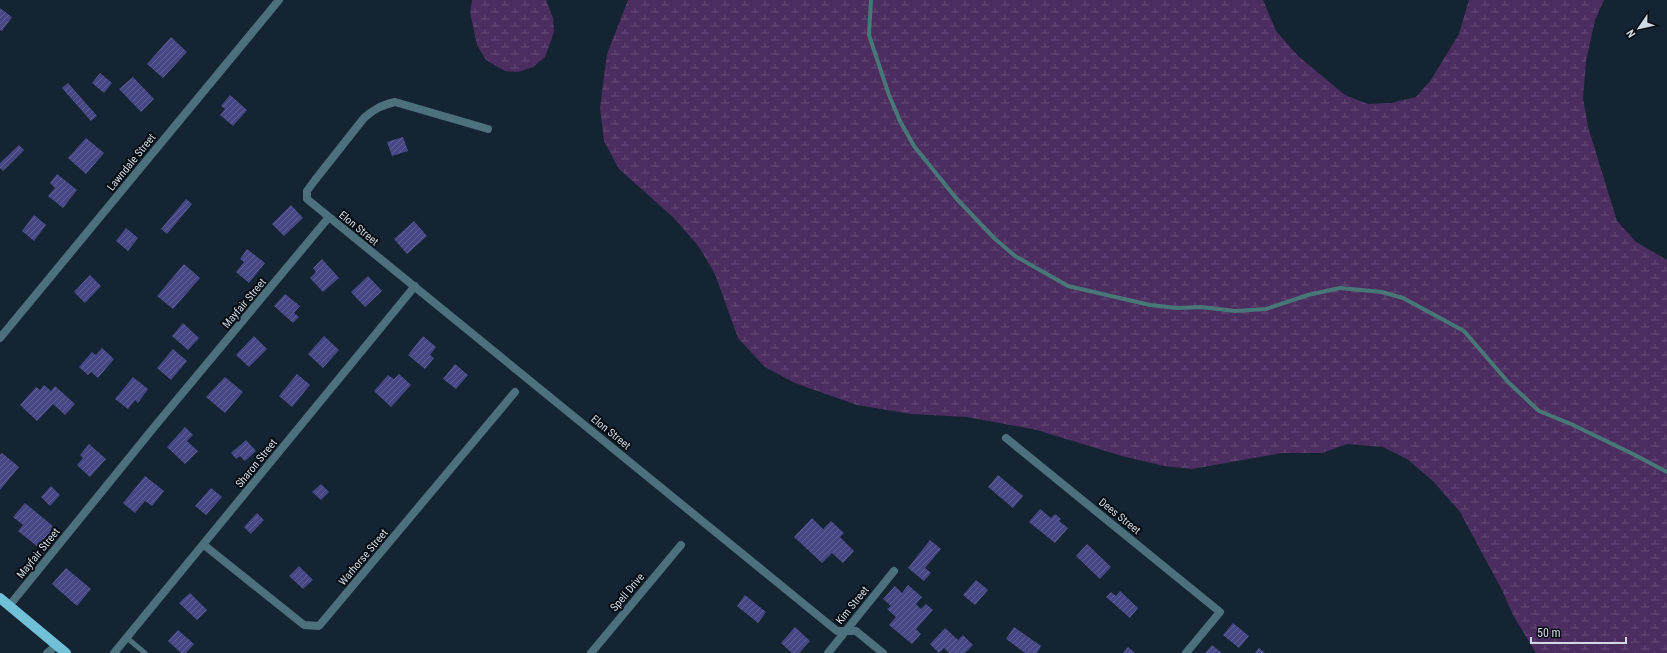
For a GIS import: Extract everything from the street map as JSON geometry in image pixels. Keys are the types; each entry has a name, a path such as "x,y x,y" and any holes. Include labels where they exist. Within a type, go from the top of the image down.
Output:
{"main road":[{"path":"0,598 66,653"}],"street":[{"name":"Lawndale Street","path":"0,338 279,0"},
{"path":"329,217 307,199 307,191 364,118 373,110 384,104 395,102 488,129"},
{"name":"Elon Street","path":"329,217 837,631 856,632 883,653"},
{"name":"Mayfair Street","path":"9,606 155,426 329,217"},
{"name":"Sharon Street","path":"114,653 415,286"},
{"name":"Warhorse Street","path":"204,545 304,626 319,626 515,392"},
{"name":"Dees Street","path":"1006,438 1220,612 1186,653"},
{"name":"Spell Drive","path":"591,653 681,545"},
{"name":"Kim Street","path":"828,653 894,571"},
{"path":"47,653 57,645"}],"lane":[{"path":"127,638 145,653"}],"green space":[{"path":"472,0 546,0 553,18 554,32 545,57 533,67 518,72 505,71 486,60 477,45 470,12"},
{"path":"628,0 1263,0 1276,31 1298,56 1345,95 1368,104 1391,103 1416,97 1431,80 1459,34 1469,0 1604,0 1595,20 1586,61 1583,98 1588,127 1617,221 1636,242 1667,260 1667,653 1536,653 1513,615 1502,590 1460,512 1434,482 1407,459 1383,447 1347,444 1322,453 1282,453 1192,469 1164,466 1122,456 1037,430 967,417 911,414 857,405 795,383 765,367 738,338 715,274 699,247 675,219 619,169 604,141 600,108 607,54"}],"building":[{"path":"0,8 12,17 2,31 0,30"},
{"path":"171,37 187,52 163,78 147,64"},
{"path":"100,73 112,83 104,93 92,83"},
{"path":"133,77 154,99 141,112 119,89"},
{"path":"68,83 97,116 91,121 62,88"},
{"path":"230,95 247,110 233,126 220,115 225,109 221,106"},
{"path":"403,137 408,151 392,156 387,142"},
{"path":"86,138 104,153 86,174 68,158"},
{"path":"19,145 24,150 3,171 0,168 0,163"},
{"path":"57,174 77,190 63,208 48,196 55,188 50,183"},
{"path":"186,199 192,204 167,234 161,229"},
{"path":"291,205 303,218 284,236 272,224"},
{"path":"34,215 46,225 34,241 22,231"},
{"path":"414,221 427,236 407,254 394,239"},
{"path":"126,228 138,238 128,251 116,241"},
{"path":"247,249 265,263 249,283 236,272 244,262 240,259"},
{"path":"322,259 339,278 323,292 310,278 316,272 313,268"},
{"path":"184,264 200,278 173,309 157,296"},
{"path":"90,275 101,286 85,303 74,292"},
{"path":"368,276 382,291 365,307 351,292"},
{"path":"285,294 300,306 294,313 299,317 293,323 274,306"},
{"path":"183,323 199,338 188,350 172,336"},
{"path":"254,336 267,349 249,367 236,355"},
{"path":"324,336 339,350 323,368 308,354"},
{"path":"423,336 436,347 430,355 434,358 425,369 408,355"},
{"path":"102,348 114,359 98,378 91,372 88,375 79,367 92,352 96,355"},
{"path":"173,349 187,361 171,380 157,368"},
{"path":"455,364 468,375 456,389 443,379"},
{"path":"297,374 310,385 292,407 279,396"},
{"path":"399,374 411,385 391,407 374,391 388,375 394,379"},
{"path":"133,377 148,389 138,403 135,400 128,409 115,399"},
{"path":"225,377 243,392 225,413 206,397"},
{"path":"44,385 51,391 55,386 75,404 65,415 53,404 37,421 20,405 36,387 40,390"},
{"path":"185,427 193,435 187,441 198,451 185,464 167,447"},
{"path":"246,440 256,451 245,461 240,456 236,459 231,453"},
{"path":"89,444 106,459 90,477 77,465 83,458 80,455"},
{"path":"2,453 19,467 0,490 0,455"},
{"path":"998,475 1023,496 1013,508 988,487"},
{"path":"145,476 164,491 152,506 145,501 135,513 123,503"},
{"path":"321,484 329,492 321,500 312,492"},
{"path":"51,486 60,495 50,506 41,497"},
{"path":"211,488 222,497 206,515 195,506"},
{"path":"25,503 54,527 38,547 18,531 23,525 13,517"},
{"path":"1040,509 1051,518 1055,514 1061,519 1059,521 1068,528 1055,543 1029,522"},
{"path":"257,513 264,520 251,534 244,527"},
{"path":"812,518 823,529 831,521 844,533 840,537 854,551 843,563 832,553 822,563 794,537"},
{"path":"930,540 941,549 925,568 931,573 924,581 908,568"},
{"path":"1087,544 1111,567 1100,579 1076,556"},
{"path":"299,566 313,580 303,589 289,576"},
{"path":"66,568 91,589 77,606 52,584"},
{"path":"976,580 988,590 975,605 963,595"},
{"path":"908,585 922,597 916,604 921,609 926,604 933,610 916,629 921,634 912,644 889,625 896,617 887,609 891,606 883,599 895,586 902,593"},
{"path":"1120,591 1138,608 1130,618 1106,597 1111,592 1116,596"},
{"path":"190,593 207,610 197,620 179,603"},
{"path":"745,595 766,612 758,623 737,606"},
{"path":"1233,623 1249,636 1239,648 1223,635"},
{"path":"795,627 810,641 799,653 792,653 781,643"},
{"path":"1014,627 1041,646 1037,653 1025,653 1006,639"},
{"path":"945,628 958,640 963,635 973,645 965,653 949,653 944,648 939,653 930,644"},
{"path":"178,630 194,644 186,653 181,653 168,641"},
{"path":"1212,645 1222,653 1205,653"},
{"path":"1128,647 1135,653 1123,653"},
{"path":"1259,648 1265,653 1255,653"}],"waterway":[{"path":"871,0 869,35 889,95 900,121 914,146 956,198 994,238 1015,256 1068,286 1150,305 1177,308 1201,307 1235,311 1266,309 1308,295 1340,288 1382,292 1403,298 1464,331 1508,382 1539,411 1571,424 1667,472"}]}
